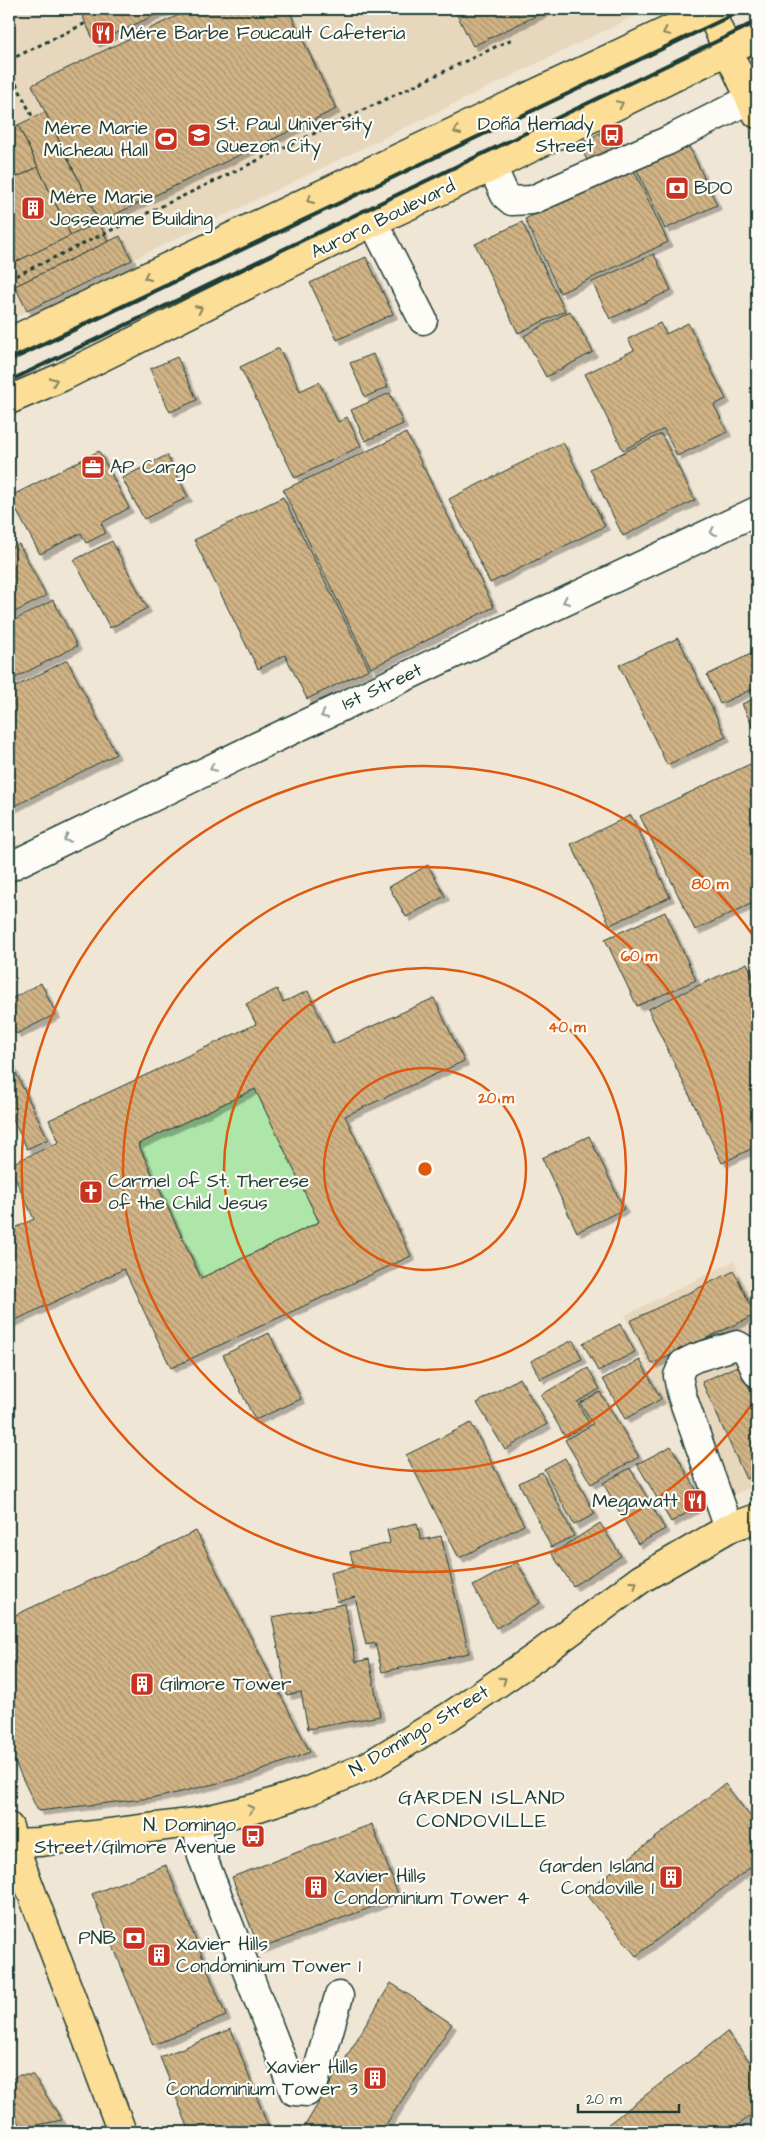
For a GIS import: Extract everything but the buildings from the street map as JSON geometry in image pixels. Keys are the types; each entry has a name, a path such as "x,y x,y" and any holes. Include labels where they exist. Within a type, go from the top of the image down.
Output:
{"main road":[{"path":"9,342 711,9 727,51 754,106"},
{"name":"Aurora Boulevard","path":"9,400 62,377 373,222 492,167 757,36"},
{"name":"N. Domingo Street","path":"10,1838 39,1842 197,1822 259,1807 308,1791 368,1766 450,1716 536,1657 641,1579 729,1528 757,1518"},
{"path":"10,1838 120,2131"}],"street":[{"path":"492,167 505,195 512,201 532,200 667,141 754,106"},
{"path":"373,222 423,320"},
{"name":"1st Street","path":"9,867 256,747 757,511"},
{"path":"729,1528 682,1396 678,1376 683,1364 695,1358 737,1345 747,1351 757,1373"},
{"path":"197,1822 202,1856 294,2091 306,2092 314,2082 339,1996"}],"path":[{"path":"9,60 86,23"},
{"path":"9,279 512,39"},
{"path":"9,69 33,118"}],"shaded area":[{"name":"St. Paul University Quezon City","path":"9,9 646,9 647,10 9,320"},
{"path":"734,1261 757,1314 757,1485 711,1504 625,1315"}],"green space":[{"path":"255,1089 319,1222 201,1278 138,1144"}],"railway":[{"path":"9,361 745,9"},
{"path":"9,381 757,22"}],"place":[{"name":"Mére Barbe Foucault Cafeteria","path":"103,33"},
{"name":"St. Paul University Quezon City","path":"199,135"},
{"name":"Doña Hemady Street","path":"612,135"},
{"name":"Mére Marie Micheau Hall","path":"166,139"},
{"name":"BDO","path":"677,188"},
{"name":"Mére Marie Josseaume Building","path":"33,208"},
{"name":"AP Cargo","path":"93,467"},
{"name":"Carmel of St. Therese of the Child Jesus","path":"91,1192"},
{"name":"Megawatt","path":"695,1501"},
{"name":"Gilmore Tower","path":"142,1684"},
{"name":"N. Domingo Street/Gilmore Avenue","path":"253,1836"},
{"name":"Garden Island Condoville 1","path":"671,1877"},
{"name":"Xavier Hills Condominium Tower 4","path":"316,1887"},
{"name":"PNB","path":"134,1938"},
{"name":"Xavier Hills Condominium Tower 1","path":"159,1955"},
{"name":"Xavier Hills Condominium Tower 3","path":"375,2078"}],"district":[{"name":"GARDEN ISLAND CONDOVILLE","path":"482,1810"}]}
